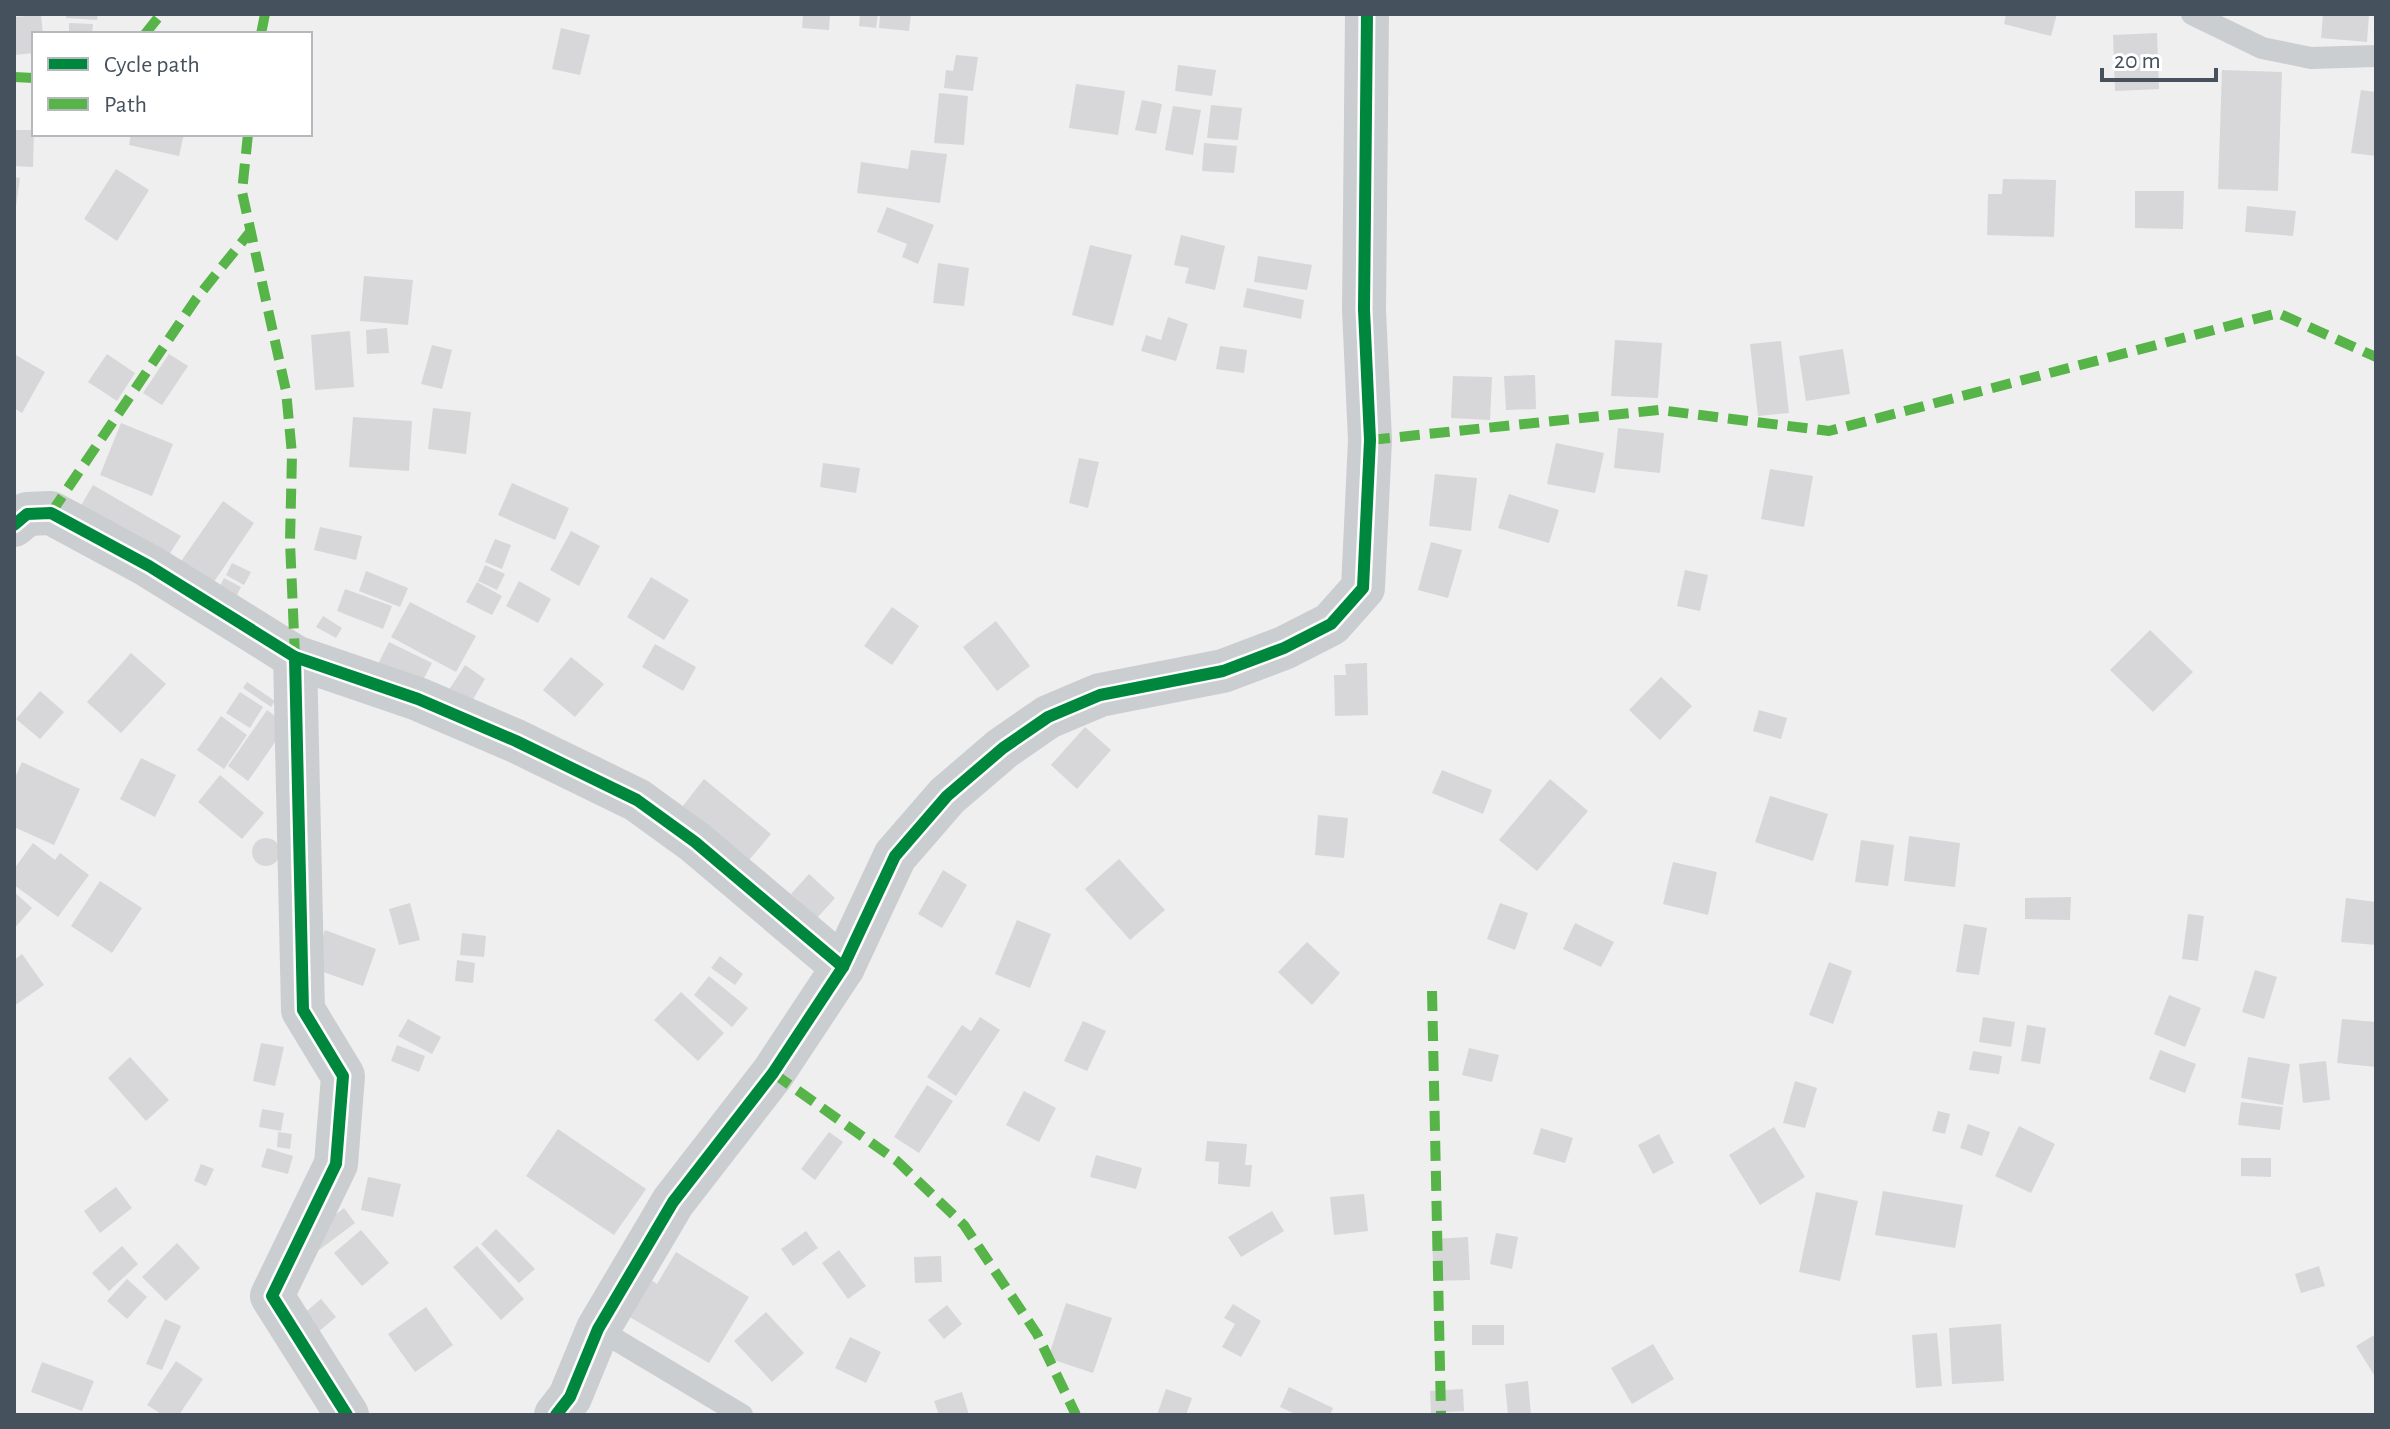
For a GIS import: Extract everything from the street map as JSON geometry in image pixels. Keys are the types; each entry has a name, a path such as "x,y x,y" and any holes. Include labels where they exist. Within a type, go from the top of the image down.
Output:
{"street":[{"path":"556,1415 570,1397 598,1329 673,1202 773,1073 843,967 895,856 947,796 1003,748 1048,717 1100,695 1223,671 1284,648 1331,624 1363,588 1370,440 1364,310 1367,14"},
{"path":"14,525 27,514 51,513 149,566 295,657 418,699 516,741 637,800 695,842 843,967"},
{"path":"295,657 303,1010 343,1076 336,1164 272,1296 347,1415"}],"lane":[{"path":"2192,14 2262,48 2311,58 2376,56"},
{"path":"598,1329 742,1415"}],"building":[{"path":"66,14 98,14 97,20 66,18"},
{"path":"803,14 830,14 829,30 802,28"},
{"path":"860,14 878,14 876,28 859,26"},
{"path":"880,14 911,14 909,31 879,28"},
{"path":"2006,14 2057,14 2051,36 2004,24"},
{"path":"2323,14 2369,14 2367,42 2321,38"},
{"path":"41,15 43,32 32,32 32,53 14,55 14,17"},
{"path":"69,23 93,24 92,32 69,32"},
{"path":"561,28 590,35 580,75 552,69"},
{"path":"2157,33 2159,89 2115,91 2113,35"},
{"path":"956,55 978,57 973,91 944,88 946,70 953,71"},
{"path":"1178,65 1216,70 1212,96 1175,91"},
{"path":"2222,70 2282,72 2278,191 2218,189"},
{"path":"1076,84 1125,91 1118,135 1069,128"},
{"path":"2361,90 2376,92 2376,156 2351,153"},
{"path":"939,93 968,96 964,145 934,143"},
{"path":"1142,100 1162,104 1156,134 1135,130"},
{"path":"1211,105 1242,108 1238,140 1207,138"},
{"path":"1173,106 1201,110 1193,155 1165,150"},
{"path":"14,130 32,130 33,167 14,166"},
{"path":"131,136 184,136 179,156 129,145"},
{"path":"1204,143 1237,146 1234,173 1202,171"},
{"path":"911,150 947,154 940,203 857,193 861,162 908,169"},
{"path":"116,169 149,190 117,241 84,219"},
{"path":"14,177 20,178 16,206 14,206"},
{"path":"2003,179 2056,180 2054,237 1987,235 1988,194 2002,194"},
{"path":"2135,191 2184,191 2183,229 2135,228"},
{"path":"2247,206 2296,211 2293,236 2245,232"},
{"path":"887,207 934,225 918,264 902,257 907,244 877,232"},
{"path":"1181,235 1225,246 1215,290 1185,283 1189,268 1174,265"},
{"path":"1090,245 1132,255 1113,326 1072,315"},
{"path":"1258,256 1312,265 1307,290 1254,282"},
{"path":"938,263 969,268 964,306 933,303"},
{"path":"364,276 413,280 408,325 360,321"},
{"path":"1247,288 1304,300 1301,319 1243,307"},
{"path":"1168,317 1188,324 1176,361 1141,351 1146,335 1161,340"},
{"path":"387,328 389,353 367,354 366,330"},
{"path":"350,331 354,387 315,390 311,335"},
{"path":"1615,340 1662,343 1658,398 1611,396"},
{"path":"1781,341 1789,413 1758,416 1750,344"},
{"path":"432,345 452,350 442,389 421,384"},
{"path":"1220,346 1247,350 1244,373 1216,369"},
{"path":"1843,349 1850,394 1806,401 1799,356"},
{"path":"14,354 45,372 22,413 14,408"},
{"path":"107,354 135,373 117,401 88,382"},
{"path":"169,354 188,366 162,405 143,393"},
{"path":"1535,375 1536,409 1506,410 1504,376"},
{"path":"1453,376 1492,377 1490,420 1451,418"},
{"path":"433,408 471,412 466,454 428,449"},
{"path":"353,417 412,421 409,471 349,467"},
{"path":"121,423 173,444 152,496 100,475"},
{"path":"1618,428 1664,433 1660,473 1614,468"},
{"path":"1556,443 1604,453 1595,493 1547,484"},
{"path":"1079,458 1099,462 1088,508 1069,503"},
{"path":"823,463 860,468 856,493 820,487"},
{"path":"1770,469 1813,476 1804,527 1761,519"},
{"path":"1435,474 1477,478 1471,531 1429,526"},
{"path":"512,483 569,508 555,540 498,515"},
{"path":"93,485 181,536 163,564 76,514"},
{"path":"1509,494 1559,510 1549,543 1498,528"},
{"path":"223,501 254,523 207,592 175,570"},
{"path":"320,527 362,536 356,560 314,550"},
{"path":"571,531 600,546 579,586 550,570"},
{"path":"495,539 511,545 502,569 485,562"},
{"path":"1431,542 1462,550 1448,598 1418,590"},
{"path":"232,563 251,572 244,585 226,575"},
{"path":"485,565 505,574 497,590 478,581"},
{"path":"1685,570 1708,575 1700,611 1677,606"},
{"path":"366,571 408,588 400,607 359,591"},
{"path":"651,577 689,600 664,640 627,617"},
{"path":"224,578 241,587 230,609 213,601"},
{"path":"519,581 551,599 538,623 506,606"},
{"path":"477,582 502,596 492,615 466,602"},
{"path":"345,589 392,606 383,629 337,611"},
{"path":"410,602 476,636 456,672 391,637"},
{"path":"892,607 919,626 892,665 864,646"},
{"path":"323,616 342,628 336,638 316,627"},
{"path":"996,621 1030,666 997,691 963,647"},
{"path":"2150,630 2193,672 2153,712 2110,670"},
{"path":"389,642 432,663 417,691 375,670"},
{"path":"655,644 696,667 683,691 642,667"},
{"path":"131,653 166,684 121,733 87,702"},
{"path":"571,657 604,684 575,717 543,690"},
{"path":"1367,663 1368,715 1335,716 1334,675 1346,675 1345,664"},
{"path":"465,665 485,679 465,713 443,699"},
{"path":"1661,677 1692,706 1660,740 1629,710"},
{"path":"247,682 275,701 271,707 243,688"},
{"path":"40,691 64,712 40,739 16,719"},
{"path":"240,692 263,707 250,728 226,713"},
{"path":"267,710 287,725 248,781 228,766"},
{"path":"1759,710 1787,718 1781,739 1753,731"},
{"path":"221,716 247,735 224,769 197,750"},
{"path":"1085,727 1111,750 1077,789 1051,765"},
{"path":"141,758 176,775 155,817 120,799"},
{"path":"22,762 80,789 54,845 14,827 14,780"},
{"path":"1442,770 1492,790 1483,814 1432,793"},
{"path":"220,775 264,813 242,839 198,802"},
{"path":"704,779 771,834 745,865 678,812"},
{"path":"1550,779 1588,811 1537,871 1499,840"},
{"path":"1770,796 1828,814 1813,861 1755,842"},
{"path":"1318,815 1348,818 1344,858 1315,855"},
{"path":"1909,836 1960,843 1955,887 1904,881"},
{"path":"266,838 276,842 280,852 276,862 266,866 256,862 252,852 256,842"},
{"path":"1861,840 1894,845 1888,886 1855,882"},
{"path":"33,843 55,860 60,853 89,875 58,917 14,885 14,869"},
{"path":"1119,859 1165,910 1130,940 1085,889"},
{"path":"1673,862 1717,872 1708,915 1663,904"},
{"path":"943,870 967,885 942,928 918,914"},
{"path":"809,874 835,898 817,918 791,894"},
{"path":"100,881 142,908 112,953 71,926"},
{"path":"14,892 32,908 14,929"},
{"path":"2071,897 2070,920 2025,919 2025,898"},
{"path":"2346,898 2376,902 2376,945 2341,942"},
{"path":"410,903 420,940 399,945 389,909"},
{"path":"1500,903 1528,913 1515,950 1487,939"},
{"path":"2188,914 2204,916 2198,961 2182,959"},
{"path":"1017,920 1051,934 1030,988 995,974"},
{"path":"1575,923 1614,942 1601,967 1563,949"},
{"path":"1964,924 1987,928 1979,975 1956,972"},
{"path":"325,930 376,949 363,986 312,968"},
{"path":"462,933 486,936 484,957 460,955"},
{"path":"1307,942 1340,973 1312,1005 1278,972"},
{"path":"22,954 44,985 14,1006 14,960"},
{"path":"720,956 743,974 735,985 711,968"},
{"path":"457,960 475,963 473,983 455,981"},
{"path":"1829,962 1852,971 1833,1024 1809,1015"},
{"path":"2255,970 2277,977 2264,1019 2242,1012"},
{"path":"709,976 748,1008 732,1027 694,995"},
{"path":"681,992 724,1033 698,1061 654,1020"},
{"path":"2169,995 2201,1008 2185,1047 2154,1034"},
{"path":"980,1017 1000,1030 956,1096 927,1077 962,1025 971,1031"},
{"path":"1983,1017 2015,1022 2011,1047 1979,1042"},
{"path":"408,1019 441,1037 432,1054 398,1036"},
{"path":"2342,1019 2376,1022 2376,1067 2337,1063"},
{"path":"1083,1021 1106,1031 1087,1071 1064,1061"},
{"path":"2027,1025 2046,1028 2040,1064 2021,1061"},
{"path":"261,1043 284,1047 275,1086 253,1081"},
{"path":"397,1045 425,1056 419,1072 391,1061"},
{"path":"1469,1048 1499,1055 1492,1082 1462,1075"},
{"path":"2160,1050 2196,1064 2185,1093 2149,1079"},
{"path":"1973,1051 2002,1056 1999,1074 1969,1070"},
{"path":"130,1057 169,1100 146,1121 108,1078"},
{"path":"2248,1057 2290,1064 2283,1105 2241,1098"},
{"path":"2326,1061 2330,1100 2303,1103 2299,1064"},
{"path":"1795,1081 1817,1088 1805,1128 1783,1123"},
{"path":"927,1085 953,1101 919,1153 894,1137"},
{"path":"1024,1091 1056,1108 1039,1142 1006,1125"},
{"path":"2241,1102 2283,1107 2280,1130 2238,1125"},
{"path":"262,1109 284,1113 281,1131 259,1127"},
{"path":"1938,1111 1950,1114 1945,1134 1932,1131"},
{"path":"1968,1124 1990,1132 1982,1156 1960,1148"},
{"path":"2019,1126 2055,1144 2031,1193 1995,1176"},
{"path":"1774,1127 1805,1177 1760,1205 1729,1155"},
{"path":"1541,1128 1573,1138 1565,1163 1533,1154"},
{"path":"558,1129 646,1189 614,1235 526,1176"},
{"path":"278,1132 292,1134 290,1149 277,1147"},
{"path":"829,1132 843,1142 815,1180 801,1169"},
{"path":"1659,1134 1674,1163 1653,1174 1638,1145"},
{"path":"1207,1141 1247,1144 1245,1165 1252,1165 1250,1187 1218,1184 1219,1162 1205,1161"},
{"path":"267,1148 293,1156 288,1174 261,1167"},
{"path":"1096,1155 1142,1168 1136,1189 1090,1177"},
{"path":"2241,1158 2271,1158 2271,1177 2241,1176"},
{"path":"201,1164 214,1169 206,1186 194,1181"},
{"path":"368,1177 401,1184 393,1217 361,1210"},
{"path":"116,1187 132,1208 100,1233 84,1211"},
{"path":"1883,1191 1963,1205 1955,1248 1875,1235"},
{"path":"1816,1192 1858,1201 1840,1281 1799,1272"},
{"path":"1364,1194 1368,1231 1334,1235 1330,1197"},
{"path":"344,1208 355,1223 319,1250 308,1236"},
{"path":"1272,1211 1284,1231 1241,1257 1228,1237"},
{"path":"496,1229 535,1269 519,1283 481,1244"},
{"path":"361,1230 389,1263 362,1286 334,1253"},
{"path":"806,1231 818,1248 793,1266 781,1249"},
{"path":"1496,1233 1518,1237 1512,1269 1490,1264"},
{"path":"1468,1237 1470,1280 1434,1281 1432,1239"},
{"path":"177,1243 200,1268 166,1301 142,1277"},
{"path":"122,1246 138,1264 109,1291 92,1273"},
{"path":"477,1246 524,1299 501,1320 453,1267"},
{"path":"839,1250 866,1286 848,1299 822,1263"},
{"path":"676,1252 749,1297 709,1363 626,1315 648,1278 657,1284"},
{"path":"941,1256 942,1282 915,1283 914,1257"},
{"path":"2319,1266 2325,1286 2301,1293 2295,1274"},
{"path":"127,1279 147,1297 127,1319 107,1301"},
{"path":"321,1299 336,1317 317,1333 302,1315"},
{"path":"1066,1303 1112,1318 1093,1373 1048,1358"},
{"path":"1233,1304 1261,1321 1241,1357 1222,1347 1235,1324 1224,1318"},
{"path":"947,1305 962,1324 944,1339 928,1320"},
{"path":"426,1307 453,1345 415,1372 388,1334"},
{"path":"766,1312 804,1353 772,1382 734,1341"},
{"path":"165,1319 181,1326 162,1370 146,1364"},
{"path":"2001,1324 2004,1381 1952,1384 1949,1328"},
{"path":"1472,1325 1504,1325 1504,1345 1472,1345"},
{"path":"1937,1333 1942,1386 1916,1388 1912,1335"},
{"path":"2376,1334 2376,1378 2356,1346"},
{"path":"850,1337 881,1352 866,1383 835,1368"},
{"path":"1653,1344 1674,1379 1632,1404 1611,1368"},
{"path":"176,1361 203,1379 179,1415 163,1415 147,1405"},
{"path":"42,1362 94,1381 82,1411 31,1392"},
{"path":"1528,1381 1531,1415 1508,1415 1505,1384"},
{"path":"1289,1387 1333,1408 1330,1415 1297,1415 1280,1407"},
{"path":"1166,1389 1192,1398 1186,1415 1157,1415"},
{"path":"1463,1389 1464,1411 1431,1413 1430,1391"},
{"path":"962,1392 969,1415 939,1415 934,1401"}],"marked path":[{"path":"147,32 161,14"},
{"path":"261,32 265,14"},
{"path":"14,77 32,78"},
{"path":"248,136 242,192 286,391 292,454 290,542 295,657"},
{"path":"51,513 196,299 250,232"},
{"path":"1370,440 1659,410 1829,431 2278,313 2376,357"},
{"path":"1432,991 1441,1415"},
{"path":"773,1073 897,1161 964,1225 1037,1334 1076,1415"}],"cycle path":[{"path":"556,1415 570,1397 598,1329 673,1202 773,1073 843,967 895,856 947,796 1003,748 1048,717 1100,695 1223,671 1284,648 1331,624 1363,588 1370,440 1364,310 1367,14"},
{"path":"14,525 27,514 51,513 149,566 295,657 418,699 516,741 637,800 695,842 843,967"},
{"path":"295,657 303,1010 343,1076 336,1164 272,1296 347,1415"}]}
